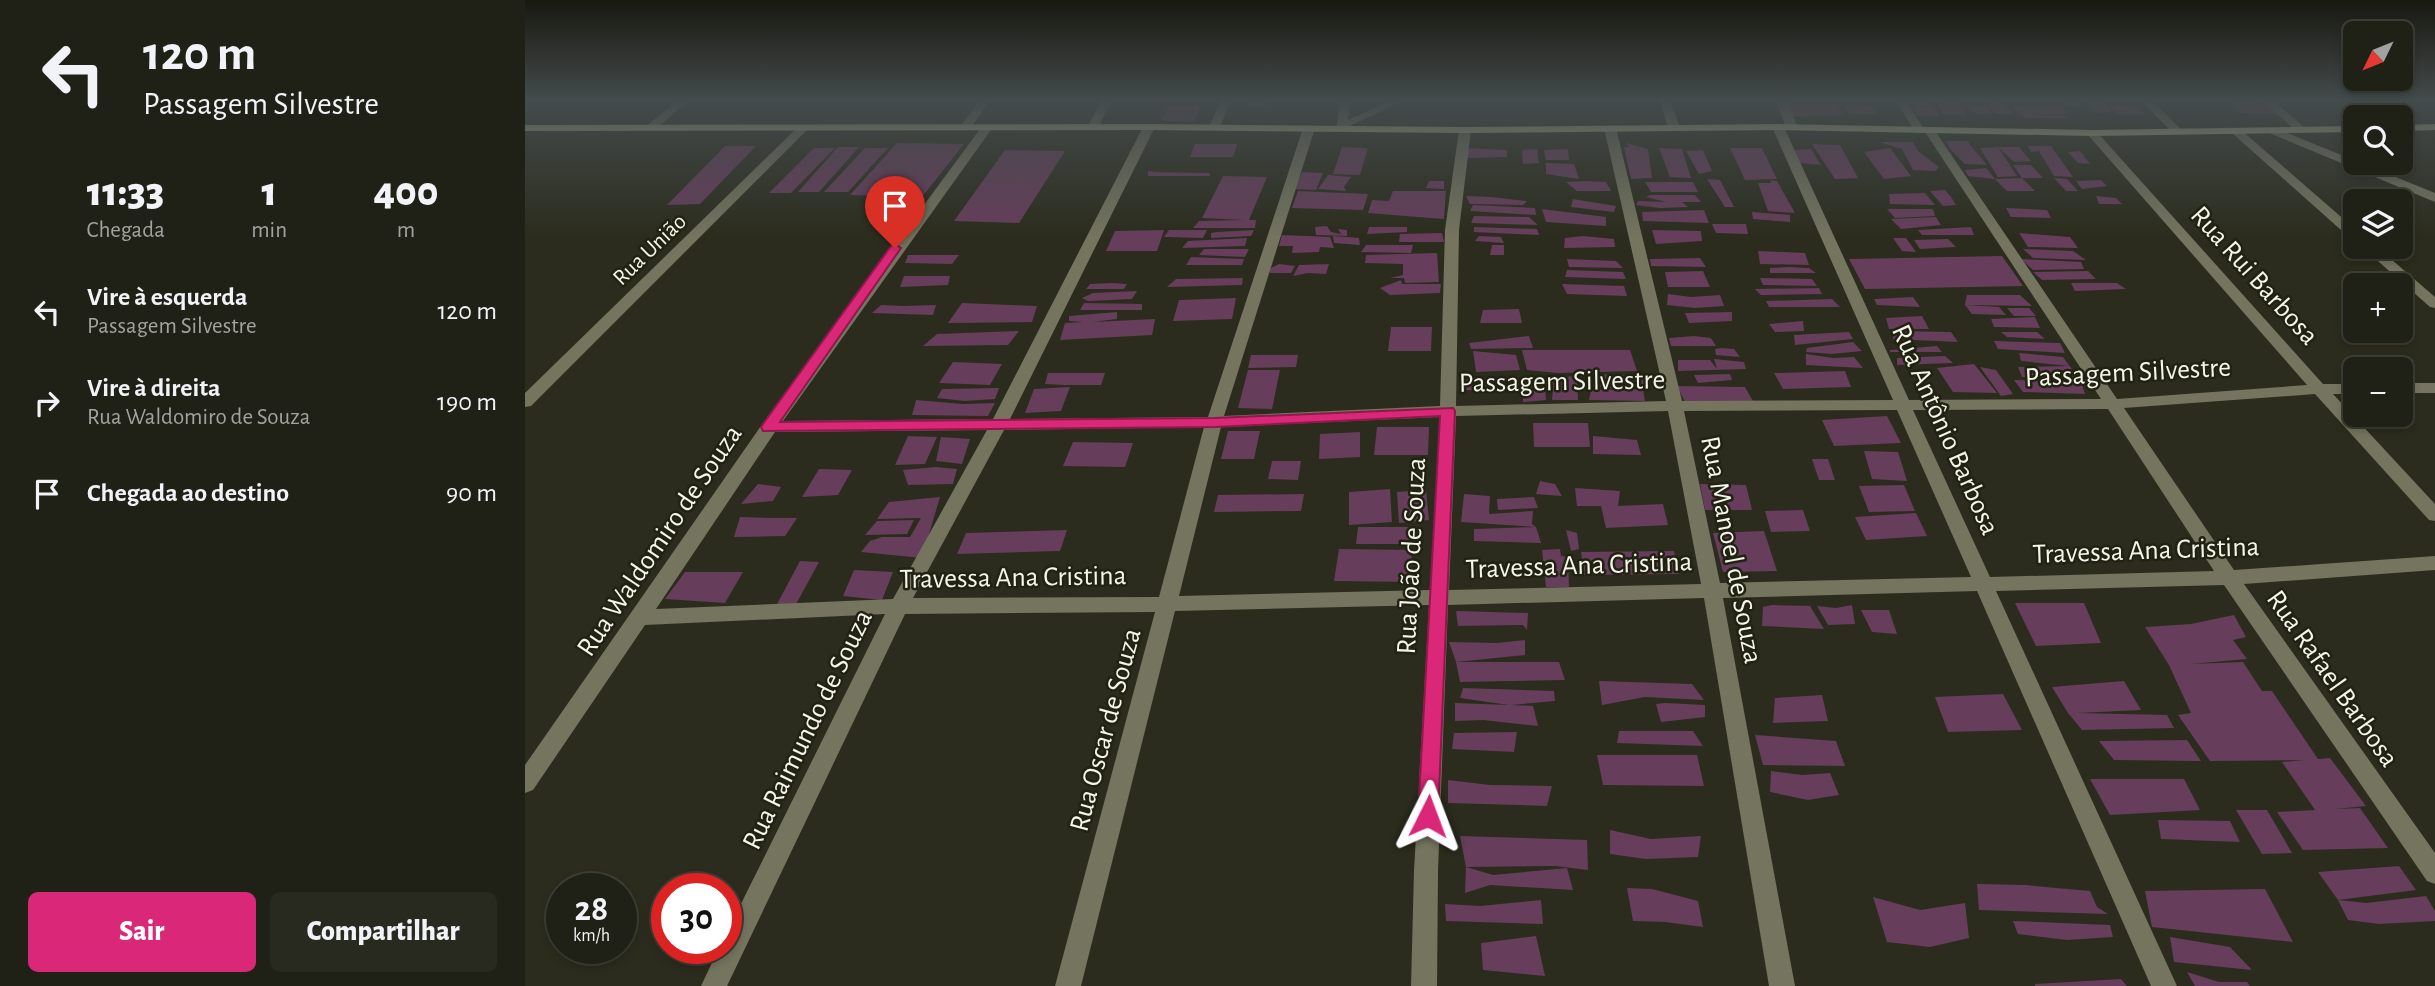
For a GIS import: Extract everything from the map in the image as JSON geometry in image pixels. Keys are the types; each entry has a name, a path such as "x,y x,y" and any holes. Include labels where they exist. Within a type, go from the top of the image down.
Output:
{"street":[{"name":"Rua União","path":"525,402 785,146"},
{"name":"Rua Waldomiro de Souza","path":"525,783 769,427 895,248 973,146"},
{"name":"Rua Raimundo de Souza","path":"714,986 899,607 999,424 1139,146"},
{"name":"Rua Oscar de Souza","path":"1068,986 1215,422 1303,146"},
{"name":"Rua João de Souza","path":"1424,986 1426,871 1448,411 1452,230 1463,146"},
{"name":"Rua Manoel de Souza","path":"1614,146 1675,406 1712,590 1782,986"},
{"name":"Rua Antônio Barbosa","path":"1793,146 1904,406 2164,986"},
{"name":"Rua Rafael Barbosa","path":"1935,146 2229,578 2435,873"},
{"name":"Rua Rui Barbosa","path":"2104,146 2435,515"},
{"path":"2253,146 2343,225"},
{"path":"2310,146 2435,198"},
{"path":"2383,259 2399,273"},
{"path":"2413,281 2435,291"},
{"path":"2413,285 2435,304"},
{"name":"Passagem Silvestre","path":"769,427 1215,422 1448,411 1675,406 2113,404 2343,388"},
{"path":"2413,388 2435,388"},
{"name":"Travessa Ana Cristina","path":"641,617 899,607 1168,604 2229,578 2435,563"}],"building":[{"path":"725,146 756,146 700,204 667,205"},
{"path":"894,146 962,146 922,197 850,195"},
{"path":"1194,146 1236,146 1233,157 1190,157"},
{"path":"1813,146 1841,146 1858,178 1835,179"},
{"path":"1892,146 1915,146 1939,167 1935,171 1913,170 1902,149"},
{"path":"1948,146 1971,146 1987,165 1965,164"},
{"path":"2028,146 2051,146 2073,177 2054,176 2039,151 2031,152"},
{"path":"838,147 859,147 819,192 798,192"},
{"path":"1342,147 1368,148 1360,175 1333,174"},
{"path":"1624,147 1648,149 1652,178 1631,179"},
{"path":"1998,147 2019,147 2031,161 2014,162"},
{"path":"1998,147 2017,176 1998,177 1980,148"},
{"path":"814,148 835,148 791,193 769,193"},
{"path":"865,148 888,148 848,192 824,192"},
{"path":"1464,148 1507,150 1507,157 1467,158"},
{"path":"1659,148 1682,149 1691,178 1670,177"},
{"path":"1730,148 1762,148 1777,179 1745,180"},
{"path":"1890,148 1911,176 1884,179 1864,152"},
{"path":"1537,149 1539,163 1523,164 1522,150"},
{"path":"1568,149 1569,160 1546,160 1544,150"},
{"path":"1811,149 1821,165 1800,163 1793,150"},
{"path":"1005,150 1065,151 1019,223 954,221"},
{"path":"1703,150 1712,171 1699,174 1686,151"},
{"path":"2080,151 2090,164 2078,163 2068,152"},
{"path":"1546,163 1574,164 1579,179 1546,174"},
{"path":"2013,165 2031,165 2043,178 2022,178"},
{"path":"1986,168 1995,179 1968,176 1965,170"},
{"path":"1148,171 1210,173 1210,176 1148,176"},
{"path":"1302,172 1323,173 1316,190 1295,189"},
{"path":"1328,175 1351,177 1344,187 1346,191 1318,189"},
{"path":"1223,176 1267,177 1249,220 1256,220 1255,228 1193,228 1199,221 1243,220 1202,218"},
{"path":"2022,178 2035,191 2007,191 1995,179"},
{"path":"2054,178 2067,179 2078,191 2066,191"},
{"path":"1707,179 1720,180 1734,207 1725,207"},
{"path":"1770,180 1777,181 1795,213 1768,211 1758,183 1771,183"},
{"path":"2101,180 2107,186 2082,189 2076,181"},
{"path":"1429,181 1444,181 1444,189 1426,188"},
{"path":"1566,182 1606,182 1611,191 1577,191"},
{"path":"1645,182 1693,182 1698,192 1651,192"},
{"path":"1945,190 1956,205 1943,206 1930,191"},
{"path":"1298,191 1368,194 1363,210 1292,208"},
{"path":"1393,191 1446,191 1444,219 1368,213 1372,200 1389,201"},
{"path":"1925,193 1935,205 1890,204 1889,194"},
{"path":"1695,195 1701,202 1682,202 1688,207 1636,205 1638,201 1666,202 1646,197"},
{"path":"1466,196 1527,201 1523,205 1470,204"},
{"path":"2096,196 2116,198 2122,204 2099,204"},
{"path":"1573,199 1616,206 1614,212 1571,207"},
{"path":"1473,205 1535,208 1536,215 1470,211"},
{"path":"2006,208 2047,210 2051,218 2011,217"},
{"path":"1542,209 1606,217 1606,226 1546,222"},
{"path":"1887,209 1933,209 1935,216 1895,218"},
{"path":"1704,210 1709,223 1643,221 1642,212"},
{"path":"1752,212 1790,215 1790,222 1753,219"},
{"path":"1474,216 1529,217 1538,225 1471,223"},
{"path":"1936,217 1941,225 1901,229 1891,219"},
{"path":"1712,224 1746,224 1748,234 1716,233"},
{"path":"1327,226 1331,232 1341,234 1338,229 1347,230 1347,236 1316,235 1315,227"},
{"path":"1369,227 1407,227 1407,232 1367,234"},
{"path":"1474,227 1537,229 1539,235 1474,232"},
{"path":"1971,227 1974,235 1922,235 1918,230"},
{"path":"1164,230 1157,251 1106,251 1115,231"},
{"path":"1169,230 1207,230 1203,238 1164,237"},
{"path":"1254,230 1251,236 1211,238 1211,233"},
{"path":"1652,230 1701,231 1702,241 1656,244"},
{"path":"1442,233 1444,242 1399,242 1400,234"},
{"path":"2019,233 2070,237 2078,248 2028,247"},
{"path":"1282,235 1330,237 1334,248 1320,247 1319,252 1292,253 1293,246 1279,246"},
{"path":"1333,236 1359,238 1360,245 1334,243"},
{"path":"1479,236 1501,237 1504,243 1475,241"},
{"path":"1583,236 1614,239 1615,247 1564,248 1565,238"},
{"path":"1247,238 1245,246 1182,248 1188,241"},
{"path":"1893,238 1906,238 1916,252 1902,251"},
{"path":"1948,239 1956,247 1920,249 1914,240"},
{"path":"1366,245 1413,245 1411,253 1361,252"},
{"path":"1492,245 1504,245 1504,255 1490,255"},
{"path":"1204,249 1249,249 1245,257 1199,255"},
{"path":"2023,249 2073,251 2086,260 2033,258"},
{"path":"1758,251 1805,253 1809,265 1760,264"},
{"path":"1437,253 1439,282 1405,283 1404,278 1390,278 1403,275 1403,264 1365,263 1366,255"},
{"path":"908,255 959,255 952,264 905,263"},
{"path":"2002,256 2023,286 1865,289 1849,259"},
{"path":"1191,257 1244,259 1242,265 1186,265"},
{"path":"1700,258 1706,267 1651,266 1650,259"},
{"path":"1567,259 1616,261 1623,268 1569,267"},
{"path":"2021,259 2081,262 2084,269 2033,270"},
{"path":"1279,264 1295,266 1291,273 1270,273 1269,269"},
{"path":"1329,264 1326,274 1293,276 1299,265"},
{"path":"1770,268 1809,268 1816,273 1770,273"},
{"path":"1567,270 1623,272 1626,279 1565,277"},
{"path":"1703,271 1710,287 1668,287 1665,272"},
{"path":"2088,271 2096,279 2042,280 2033,272"},
{"path":"904,276 950,276 948,285 900,287"},
{"path":"1243,278 1242,285 1167,287 1176,279"},
{"path":"1760,278 1812,279 1817,286 1763,285"},
{"path":"1401,280 1402,284 1441,284 1440,293 1390,295 1380,288"},
{"path":"2071,283 2117,283 2126,289 2075,291"},
{"path":"1090,284 1127,284 1124,289 1086,289"},
{"path":"1562,284 1624,286 1627,296 1567,294"},
{"path":"1819,288 1822,294 1761,295 1755,289"},
{"path":"1137,291 1132,299 1088,301 1082,298 1093,293"},
{"path":"1668,294 1691,297 1720,295 1724,306 1695,308 1667,305"},
{"path":"1967,295 2020,295 2032,306 1965,305"},
{"path":"1913,297 1920,307 1877,305 1874,299"},
{"path":"1236,298 1232,319 1173,321 1179,300"},
{"path":"1832,299 1840,307 1769,307 1766,301"},
{"path":"962,303 1037,306 1032,322 948,323"},
{"path":"1084,303 1142,304 1142,310 1080,310"},
{"path":"881,305 936,305 933,315 872,313"},
{"path":"1965,305 1999,307 2006,315 1972,314"},
{"path":"2007,308 2029,308 2036,316 2014,316"},
{"path":"1519,309 1522,323 1480,323 1483,310"},
{"path":"1117,312 1117,319 1092,322 1155,319 1152,335 1060,340 1065,323 1083,322 1069,321 1069,316"},
{"path":"1732,312 1732,321 1689,323 1685,313"},
{"path":"1922,316 1929,329 1889,329 1886,318"},
{"path":"2035,317 2040,328 1994,327 1991,319"},
{"path":"1803,321 1804,331 1775,332 1769,324"},
{"path":"1391,327 1432,327 1431,351 1388,351"},
{"path":"1019,331 1008,345 923,346 937,334"},
{"path":"1893,331 1951,332 1958,342 1893,339"},
{"path":"1849,332 1853,339 1795,345 1794,335"},
{"path":"2001,332 2037,332 2045,339 2007,337"},
{"path":"1529,336 1533,348 1471,349 1469,343"},
{"path":"1669,338 1711,338 1716,346 1671,346"},
{"path":"1994,341 2060,343 2065,353 1998,349"},
{"path":"1853,342 1862,351 1832,354 1806,352 1807,348"},
{"path":"1937,346 1942,352 1890,352 1890,350"},
{"path":"1715,349 1734,349 1740,357 1716,355"},
{"path":"1522,350 1630,350 1637,371 1558,373 1527,370"},
{"path":"1473,351 1516,355 1520,370 1476,372"},
{"path":"2019,353 2063,357 2080,380 2022,377 2018,367 2069,366 2021,361"},
{"path":"1806,354 1833,358 1854,357 1863,368 1806,365"},
{"path":"1251,355 1298,355 1296,367 1248,368"},
{"path":"1945,356 1953,363 1897,365 1897,358"},
{"path":"1714,359 1744,362 1746,369 1678,371 1678,360 1710,360 1717,369"},
{"path":"953,362 1002,364 990,385 939,383"},
{"path":"1974,364 1997,393 1953,392 1937,368"},
{"path":"1980,367 1996,370 2013,394 2001,396"},
{"path":"1248,370 1280,370 1272,409 1238,408"},
{"path":"1845,371 1851,387 1783,389 1774,373"},
{"path":"1048,373 1105,373 1101,385 1064,385 1045,384"},
{"path":"1595,374 1643,376 1645,385 1622,390 1593,386"},
{"path":"1730,374 1732,380 1698,383 1694,375"},
{"path":"1544,376 1546,400 1523,402 1519,379"},
{"path":"1577,376 1578,400 1552,400 1553,387 1549,378"},
{"path":"1466,379 1501,380 1502,387 1489,391 1466,390"},
{"path":"2014,380 2081,382 2085,394 2023,392"},
{"path":"1677,386 1745,387 1753,401 1685,402"},
{"path":"1070,387 1061,411 1025,413 1034,389"},
{"path":"999,388 995,399 965,401 937,398 942,389"},
{"path":"1643,389 1645,401 1589,400 1591,390"},
{"path":"916,400 963,404 995,403 988,416 912,415"},
{"path":"1887,416 1901,443 1834,446 1822,420"},
{"path":"1533,423 1588,423 1590,447 1534,447"},
{"path":"1377,427 1429,427 1428,455 1374,455"},
{"path":"1228,431 1260,431 1254,459 1221,459"},
{"path":"1360,432 1360,457 1319,459 1320,434"},
{"path":"908,436 937,437 925,464 895,465"},
{"path":"1593,436 1637,440 1641,455 1593,454"},
{"path":"941,437 970,439 962,464 936,461"},
{"path":"1073,442 1133,443 1125,467 1063,466"},
{"path":"1864,451 1898,452 1907,481 1872,479"},
{"path":"1812,459 1828,459 1835,480 1819,480"},
{"path":"1272,461 1301,461 1298,480 1268,479"},
{"path":"936,467 957,469 953,484 908,485 903,470"},
{"path":"819,469 852,470 838,495 802,497"},
{"path":"1540,481 1555,484 1562,496 1536,494"},
{"path":"758,484 781,487 773,501 741,504"},
{"path":"1700,484 1746,485 1752,510 1705,510"},
{"path":"1904,485 1915,511 1869,512 1859,486"},
{"path":"1575,488 1620,491 1618,506 1663,504 1668,525 1606,528 1601,506 1577,506"},
{"path":"1390,489 1392,522 1349,525 1349,492"},
{"path":"1426,490 1429,520 1399,523 1397,492"},
{"path":"1304,494 1301,511 1214,512 1218,495"},
{"path":"1464,494 1490,496 1489,514 1533,511 1532,524 1536,527 1461,522"},
{"path":"940,497 922,558 861,552 870,541 882,537 910,537 921,518 877,519 889,502"},
{"path":"1534,497 1538,508 1498,510 1497,499"},
{"path":"1803,510 1810,531 1771,532 1765,511"},
{"path":"1916,513 1927,536 1866,540 1855,517"},
{"path":"740,517 797,518 785,536 734,537"},
{"path":"914,520 907,534 865,535 877,521"},
{"path":"1358,527 1417,527 1417,544 1356,544"},
{"path":"1536,527 1541,543 1474,541 1474,529"},
{"path":"1067,530 1060,551 957,554 966,533"},
{"path":"1566,530 1577,533 1579,549 1571,551"},
{"path":"1764,531 1777,571 1723,572 1713,533"},
{"path":"1339,549 1412,550 1410,582 1334,581"},
{"path":"1560,549 1561,556 1568,557 1569,587 1546,587 1542,550"},
{"path":"1674,551 1679,574 1584,575 1581,552"},
{"path":"800,561 819,562 795,606 777,604"},
{"path":"854,570 893,572 882,600 843,596"},
{"path":"685,572 743,572 725,603 665,599"},
{"path":"2015,603 2084,603 2101,643 2036,646"},
{"path":"1852,605 1855,624 1828,625 1817,606 1836,608"},
{"path":"1810,606 1824,629 1762,626 1763,607"},
{"path":"1861,610 1889,610 1897,634 1872,632"},
{"path":"1456,611 1528,613 1527,630 1523,625 1458,626"},
{"path":"2234,615 2246,637 2233,640 2247,659 2191,664 2243,662 2262,691 2272,691 2318,759 2330,758 2366,806 2335,809 2360,808 2388,848 2303,850 2277,812 2315,810 2282,762 2305,760 2210,761 2178,715 2191,713 2169,665 2145,627 2191,624"},
{"path":"1525,640 1525,655 1456,662 1449,642 1497,643"},
{"path":"1456,662 1559,662 1565,680 1460,682"},
{"path":"1599,681 1692,684 1704,700 1645,697 1602,705"},
{"path":"2124,681 2141,710 2078,713 2167,715 2174,728 2082,730 2052,687"},
{"path":"1463,688 1554,691 1555,701 1511,705 1533,706 1538,726 1483,720 1455,721 1455,703 1509,705 1460,698"},
{"path":"2003,694 2022,730 1948,732 1935,697"},
{"path":"1822,695 1828,721 1773,723 1775,698"},
{"path":"1656,704 1705,705 1705,717 1661,722"},
{"path":"1619,731 1693,731 1703,746 1617,743"},
{"path":"1517,732 1514,752 1452,749 1454,733"},
{"path":"1755,735 1836,741 1845,766 1763,765"},
{"path":"2187,740 2201,761 2114,760 2099,741"},
{"path":"1597,755 1697,755 1704,786 1603,785"},
{"path":"1771,771 1802,775 1830,773 1839,795 1808,800 1770,792"},
{"path":"2090,779 2184,779 2200,810 2110,815"},
{"path":"1448,780 1490,785 1552,786 1547,806 1448,803"},
{"path":"2236,810 2267,810 2292,853 2262,854"},
{"path":"2158,820 2230,821 2240,842 2161,839"},
{"path":"1610,830 1651,839 1701,836 1698,857 1646,859 1610,854"},
{"path":"1460,836 1587,840 1588,870 1555,866 1466,867"},
{"path":"2399,866 2416,890 2338,900 2318,872"},
{"path":"1466,867 1493,875 1567,868 1573,890 1490,885 1465,893"},
{"path":"1977,884 2090,891 2097,907 2108,914 1979,910"},
{"path":"1627,888 1652,889 1698,901 1703,927 1633,921"},
{"path":"2265,889 2293,942 2152,927 2145,891"},
{"path":"2426,896 2435,911 2435,921 2379,924 2348,920 2338,900 2366,903"},
{"path":"1873,897 1920,910 1965,903 1969,938 1930,947 1887,942"},
{"path":"1541,900 1543,924 1446,921 1445,904 1480,906"},
{"path":"2013,921 2110,925 2113,937 2067,940 2018,934"},
{"path":"1536,936 1545,976 1483,970 1481,943"},
{"path":"2170,937 2230,947 2252,970 2174,962"},
{"path":"2187,972 2219,982 2247,982 2250,986 2195,986"},
{"path":"2121,979 2127,986 2035,986 2035,984"}],"route":[{"path":"895,248 769,427 1215,422 1448,411 1428,816"}]}
